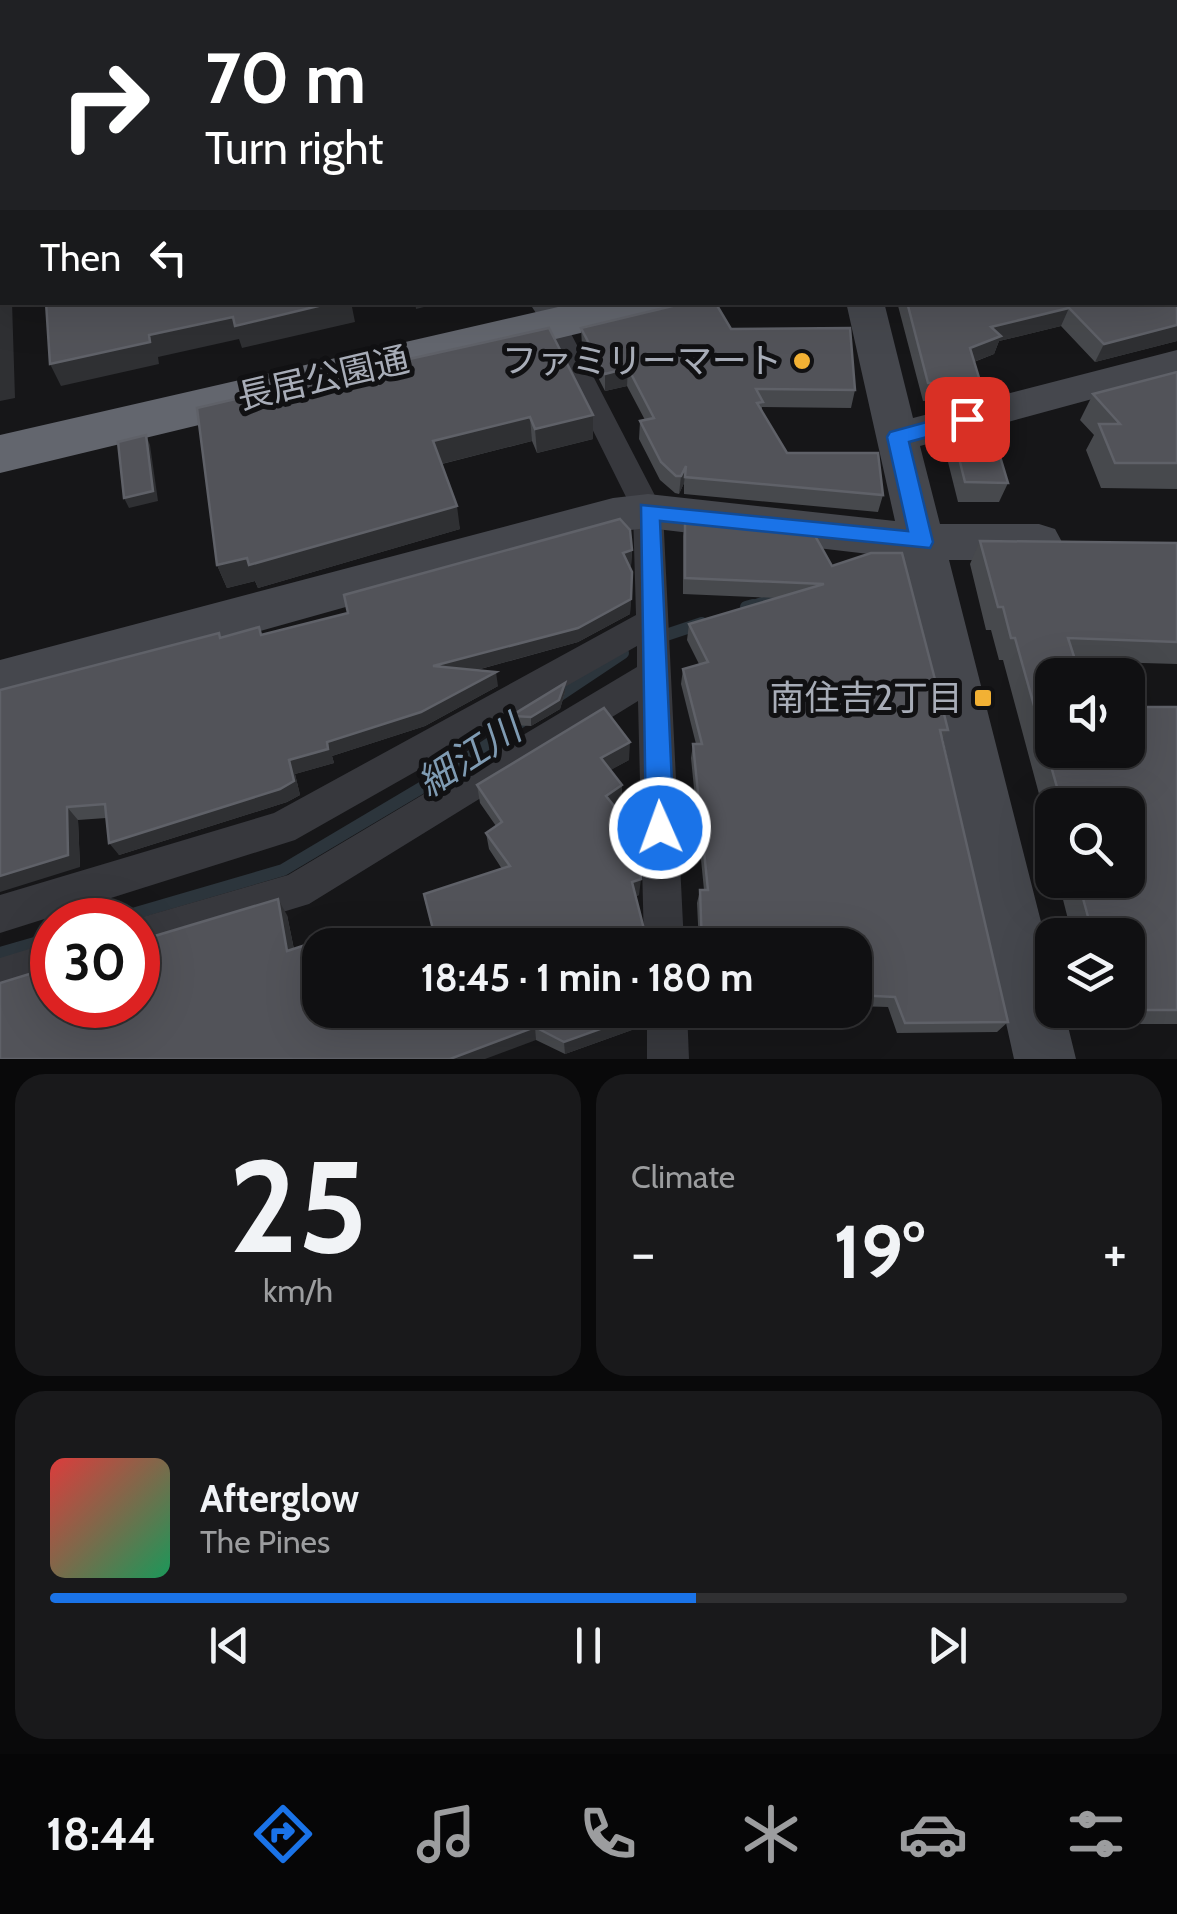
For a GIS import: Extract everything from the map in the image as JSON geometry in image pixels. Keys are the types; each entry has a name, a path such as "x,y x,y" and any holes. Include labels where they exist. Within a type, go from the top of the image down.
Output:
{"highway":[{"name":"長居公園通","path":"0,426 552,308 600,305"},
{"name":"長居公園通","path":"0,454 552,308"}],"street":[{"path":"866,305 1045,1059"},
{"path":"552,308 648,511 663,928"},
{"path":"898,437 1177,363"},
{"path":"0,682 613,515 648,511 922,542 1079,543"},
{"path":"0,914 282,828 653,621"},
{"path":"160,931 296,891 655,674"},
{"path":"0,978 30,969"},
{"path":"667,1028 668,1059"}],"building":[{"path":"46,305 322,305 235,326 233,317 149,335 150,342 50,364"},
{"path":"677,305 717,305 731,329 850,328 855,390 756,389 763,402 757,403 787,453 878,453 883,495 685,477 686,466 681,476 676,476 661,462 640,421 654,418 628,368 605,374 581,328"},
{"path":"908,305 1177,305 1177,325 1104,344 1069,308 991,327 1001,336 970,348 980,381 928,383"},
{"path":"549,328 593,415 535,429 530,417 433,441 457,506 249,565 247,558 217,565 197,408 321,379 324,388 409,371 405,360"},
{"path":"1177,372 1177,463 1115,463 1099,424 1120,424 1093,394"},
{"path":"952,430 992,430 1008,483 965,482"},
{"path":"146,435 153,491 124,498 118,442"},
{"path":"620,519 630,530 632,550 623,553 632,572 631,599 578,628 433,666 496,672 421,712 327,742 328,749 289,760 294,781 280,789 109,843 105,804 67,807 68,855 0,876 0,690 219,633 220,638 259,627 261,635 348,613 344,595"},
{"path":"685,519 814,534 832,566 871,553 902,553 948,730 940,730 1008,1022 905,1023 895,997 872,996 872,928 701,928 700,890 708,890 693,744 702,744 683,669 708,662 689,624 824,584 685,578"},
{"path":"980,541 1177,543 1177,642 1068,638 1074,658 1035,658 1035,709 1015,638 1011,638 1003,607 998,607"},
{"path":"565,683 559,700 531,717 511,716"},
{"path":"1145,707 1177,707 1177,1010 1145,1010 1145,918 1088,918 1083,898 1145,898 1145,788 1057,788 1052,768 1145,768"},
{"path":"604,708 630,742 601,758 622,785 606,796 627,822 640,866 641,879 632,882 644,928 433,928 424,894 510,866 486,833 502,822 477,785"},
{"path":"278,899 287,951 302,946 302,1028 532,1028 450,1059 0,1059 0,983 30,974 30,1028 160,1028 160,934"},
{"path":"537,1028 603,1028 564,1042"}],"waterway":[{"name":"細江川","path":"753,605 746,607 787,593"},
{"name":"細江川","path":"657,638 702,623"},
{"name":"細江川","path":"554,699 623,653"},
{"name":"細江川","path":"160,906 283,870 443,775 528,717"},
{"name":"細江川","path":"0,953 30,944"}],"place":[{"name":"ファミリーマート","path":"802,361"},
{"name":"南住吉2丁目","path":"983,698"}],"route":[{"path":"660,828 648,511 922,542 898,437 967,419"}]}
